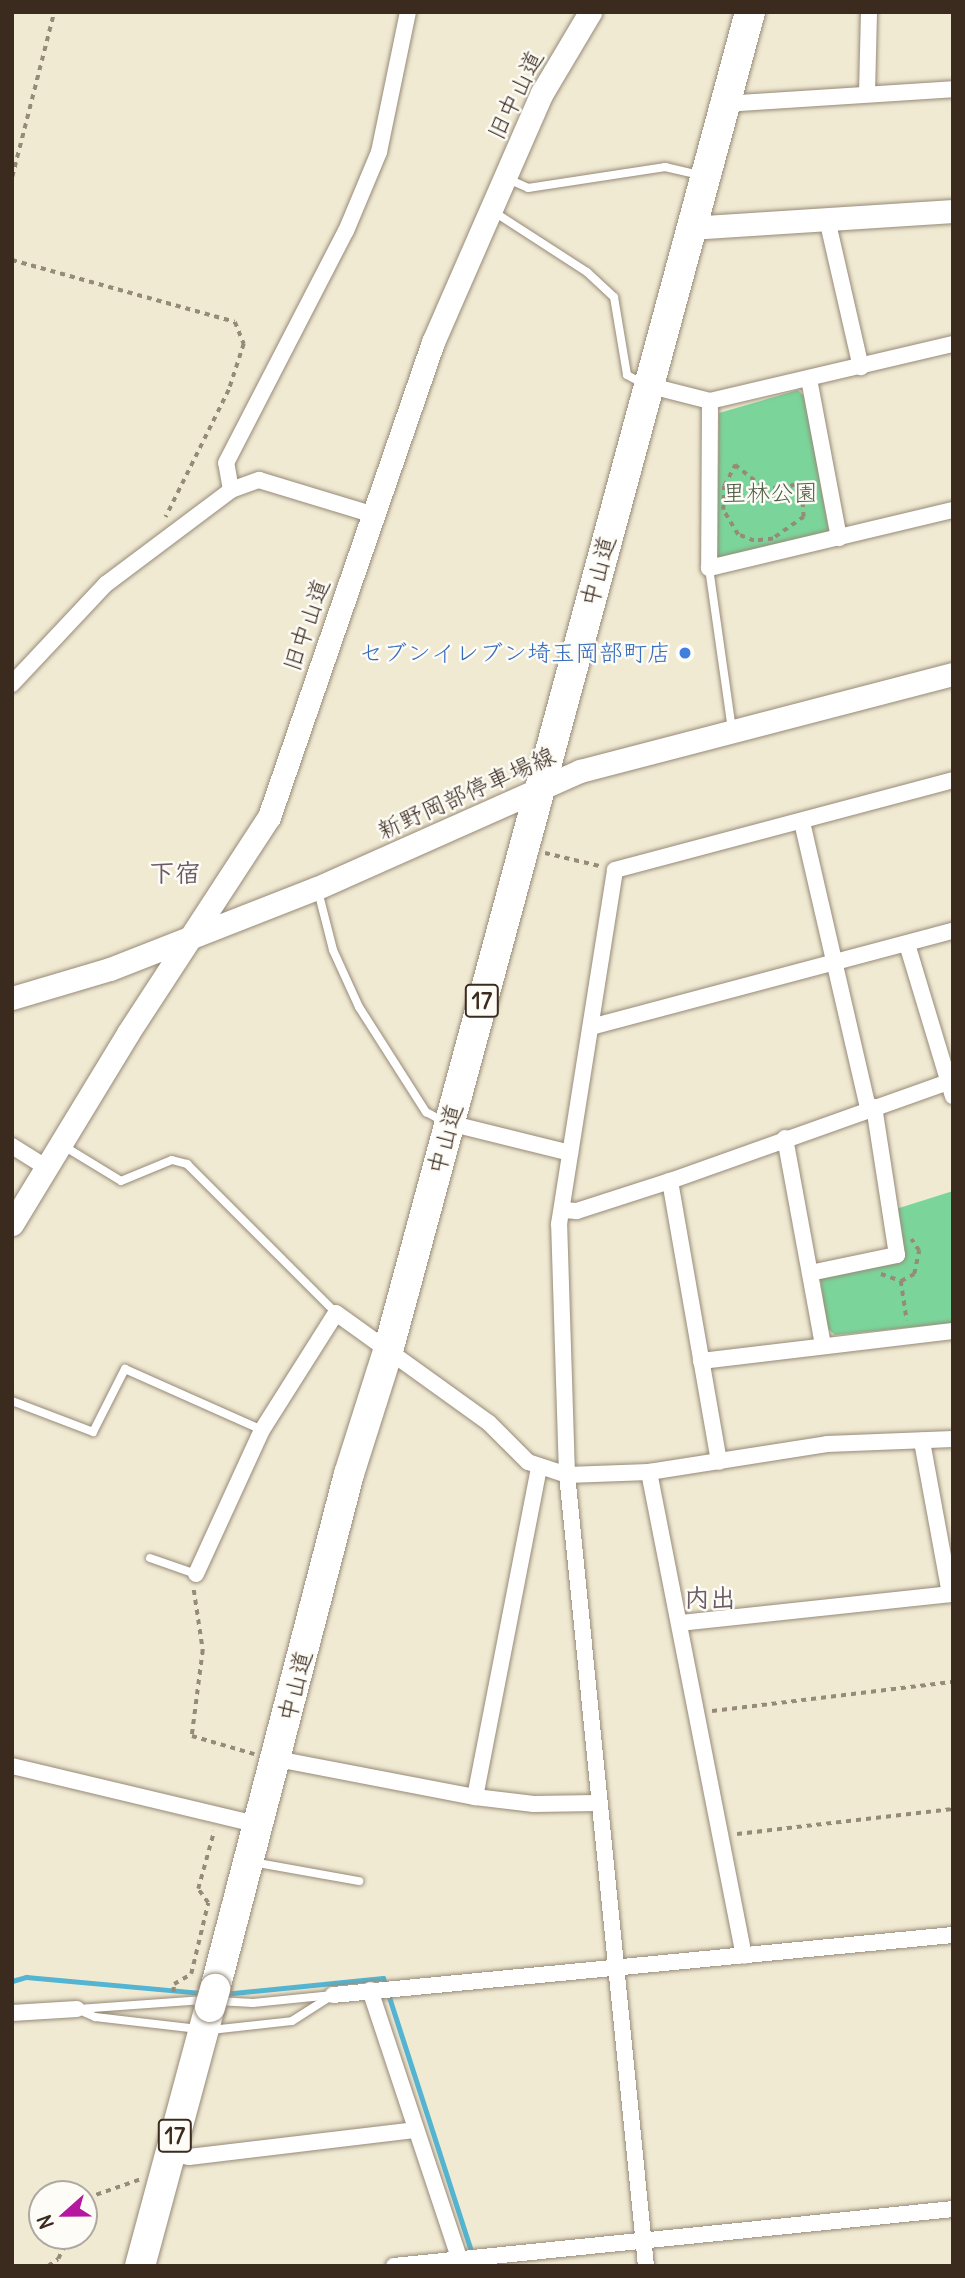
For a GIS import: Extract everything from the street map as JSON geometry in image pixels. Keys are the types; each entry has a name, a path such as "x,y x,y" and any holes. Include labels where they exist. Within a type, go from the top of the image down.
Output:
{"highway":[{"name":"中山道","path":"140,2266 277,1759 349,1474 388,1351 537,788 750,12"}],"street":[{"path":"231,490 226,463 346,231 379,152 408,12"},
{"name":"旧中山道","path":"12,1224 60,1144 269,817 371,514 433,342 542,93 590,12"},
{"path":"867,94 869,12"},
{"path":"724,104 953,89"},
{"path":"689,228 953,211"},
{"path":"827,219 861,367"},
{"path":"647,385 710,401 953,344"},
{"path":"809,379 839,538"},
{"path":"710,401 709,568 953,510"},
{"path":"12,684 106,584 158,542 231,490 259,480 371,514"},
{"name":"新野岡部停車場線","path":"12,998 110,969 317,888 537,788 732,729 953,674"},
{"path":"646,2266 597,1803 567,1475 562,1210 614,870 953,780"},
{"path":"802,822 871,1108 897,1255 810,1273"},
{"path":"591,1027 837,964 953,931"},
{"path":"562,1210 577,1211 670,1181 871,1108 951,1086 907,944"},
{"path":"449,1123 570,1153"},
{"path":"785,1138 823,1346"},
{"path":"12,1146 46,1167"},
{"path":"670,1181 719,1462"},
{"path":"196,1574 262,1430 336,1313 489,1423 539,1468 567,1475 649,1472 719,1462 790,1447 953,1439"},
{"path":"701,1361 953,1332"},
{"path":"680,1623 950,1594 922,1441"},
{"path":"475,1797 539,1468"},
{"path":"649,1472 744,1956"},
{"path":"277,1759 475,1797 534,1804 597,1803"},
{"path":"12,1766 259,1825"},
{"path":"333,1995 953,1935"},
{"path":"370,1990 414,2130 459,2258"},
{"path":"12,2013 77,2009"},
{"path":"167,2166 189,2157 414,2130"},
{"path":"394,2266 953,2209"}],"lane":[{"path":"504,178 528,188 665,167 704,176"},
{"path":"490,209 587,272 614,297 626,375 647,385"},
{"path":"709,568 732,729"},
{"path":"317,888 333,950 359,1007 426,1112 449,1123"},
{"path":"60,1144 121,1181 172,1160 187,1164 336,1313"},
{"path":"12,1401 93,1432 125,1369 262,1430"},
{"path":"150,1558 196,1574"},
{"path":"249,1861 359,1881"},
{"path":"77,2009 95,2017 209,2008 292,2021 333,1995"},
{"path":"77,2009 189,2000 253,2003 333,1995"}],"path":[{"path":"12,177 54,12"},
{"path":"12,260 235,323 244,345 229,390 173,495 158,542"},
{"path":"735,465 763,487 781,489 802,482 804,517 794,528 773,539 754,541 729,526 723,510 724,486 735,465"},
{"path":"540,851 614,870"},
{"path":"874,1260 885,1278 901,1281 919,1267"},
{"path":"901,1281 910,1336"},
{"path":"196,1574 193,1584 203,1650 192,1736 277,1759"},
{"path":"697,1713 953,1682"},
{"path":"721,1836 953,1809"},
{"path":"174,1984 191,1974 208,1903 198,1889 218,1816"},
{"path":"98,2194 144,2178 167,2166"},
{"path":"48,2266 58,2259 62,2250"}],"green space":[{"name":"里林公園","path":"798,390 805,397 829,532 717,559 719,413"},
{"path":"953,1191 953,1323 835,1335 827,1328 820,1276 903,1259 896,1209"}],"waterway":[{"path":"12,1981 26,1977 203,1993"},
{"path":"223,1994 383,1978 384,1981"},
{"path":"389,1997 476,2266"}],"place":[{"name":"セブンイレブン埼玉岡部町店","path":"685,653"}],"district":[{"name":"下宿","path":"175,873"},
{"name":"内出","path":"710,1598"}]}
